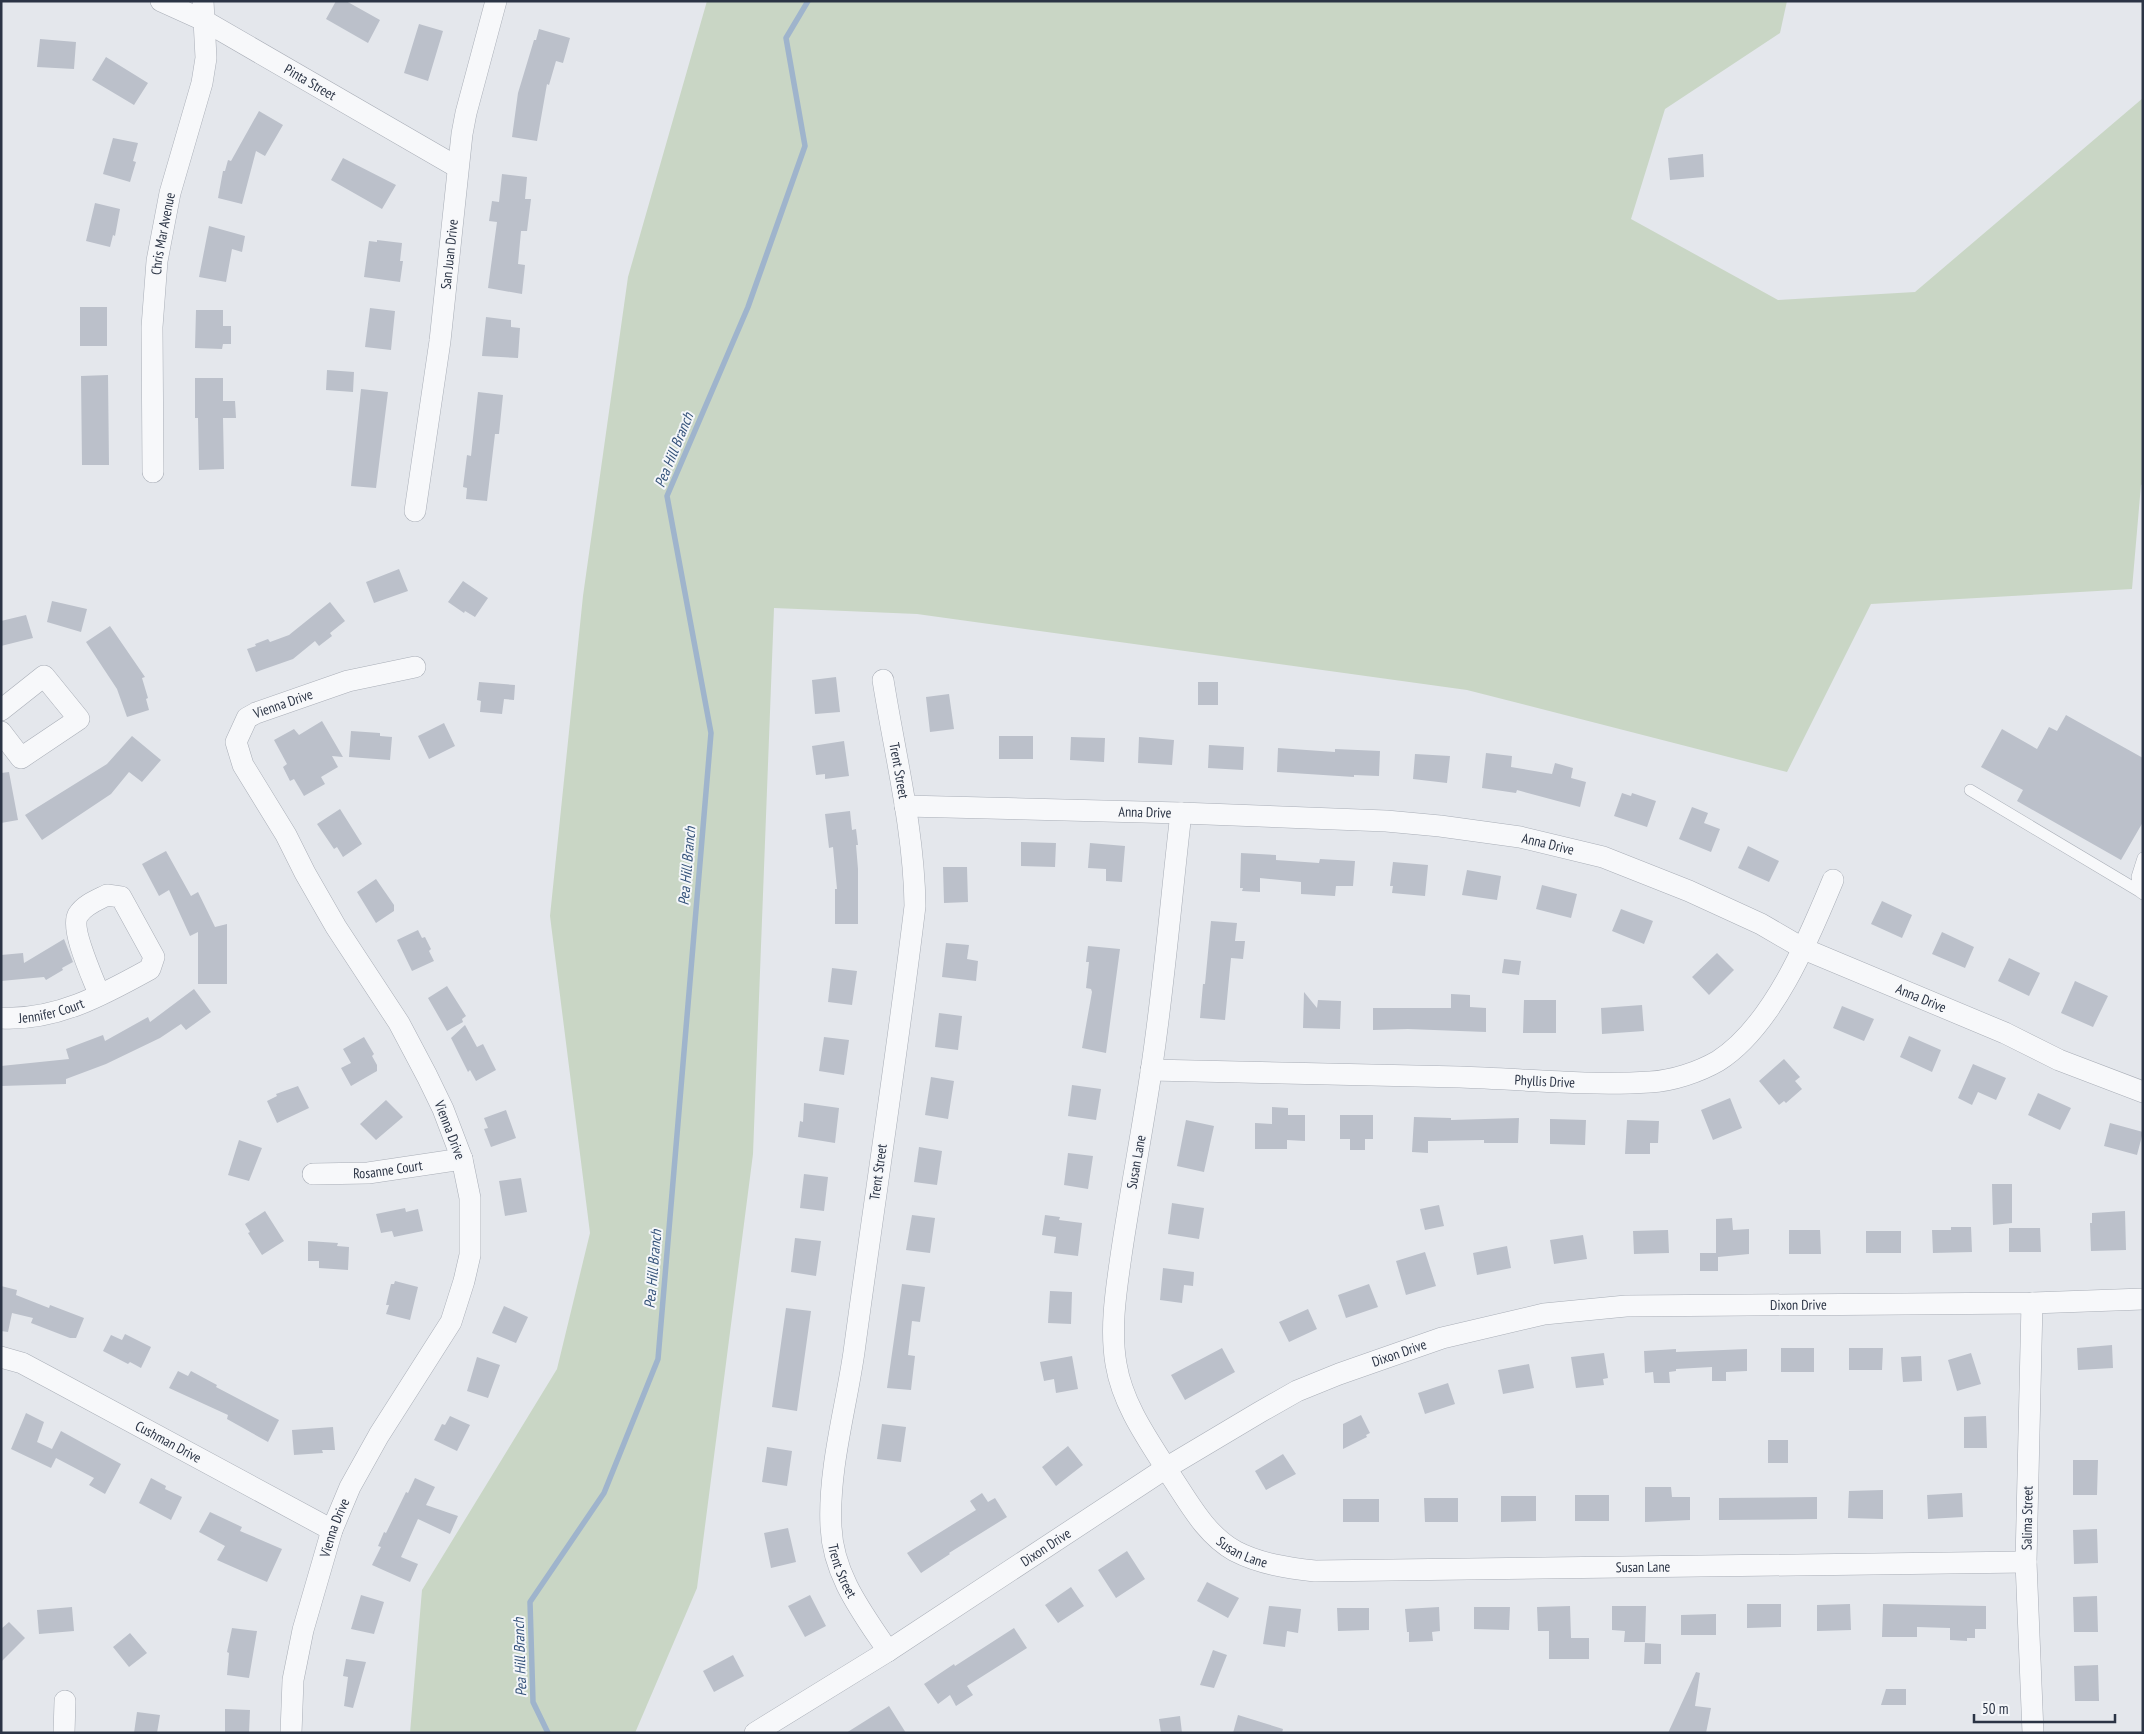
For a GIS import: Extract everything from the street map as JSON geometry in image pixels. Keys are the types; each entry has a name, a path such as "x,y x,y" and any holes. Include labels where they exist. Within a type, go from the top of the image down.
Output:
{"street":[{"name":"Pinta Street","path":"161,1 203,11 457,167"},
{"name":"San Juan Drive","path":"415,511 440,341 452,242 457,167 466,113 496,1"},
{"name":"Chris Mar Avenue","path":"153,472 152,327 157,261 170,193 202,83 206,58 203,11"},
{"name":"Vienna Drive","path":"291,1733 293,1680 303,1630 332,1530 350,1487 379,1435 451,1322 470,1255 470,1198 462,1159 443,1109 399,1023 336,926 278,820 243,765 236,742 247,718 263,710 348,681 415,667"},
{"path":"1,710 44,676 79,719 21,758 1,732"},
{"name":"Trent Street","path":"883,680 915,871 915,906 849,1388 834,1474 831,1527 837,1564 847,1588 888,1651"},
{"name":"Anna Drive","path":"905,806 1182,813 1386,821 1520,837 1603,858 1689,891 1761,924 1804,949 2005,1034 2059,1060 2143,1092"},
{"name":"Susan Lane","path":"1182,813 1151,1070 1127,1212 1114,1306 1113,1336 1116,1364 1124,1393 1140,1428 1201,1520 1218,1538 1236,1551 1276,1566 1315,1571 2026,1562"},
{"name":"Phyllis Drive","path":"1151,1070 1600,1082 1651,1082 1672,1078 1697,1071 1717,1061 1746,1037 1763,1017 1804,949 1833,880"},
{"name":"Jennifer Court","path":"1,1018 16,1019 46,1015 70,1009 150,968 154,957 121,897 107,895 84,908 77,917 76,929 99,994"},
{"name":"Rosanne Court","path":"313,1174 368,1173 462,1159"},
{"name":"Dixon Drive","path":"755,1733 888,1651 1166,1468 1290,1395 1339,1374 1442,1338 1544,1314 1626,1306 2032,1303 2143,1299"},
{"name":"Salima Street","path":"2032,1303 2026,1562 2033,1733"},
{"name":"Cushman Drive","path":"1,1357 22,1363 332,1530"},
{"path":"64,1733 65,1701"}],"lane":[{"path":"1970,790 2141,893"},
{"path":"2141,893 2137,877 2143,858"}],"green space":[{"path":"707,1 1787,1 1780,33 1665,109 1631,219 1778,300 1915,292 2143,98 2143,484 2141,485 2132,589 1871,604 1787,772 1467,690 917,614 774,608 753,1154 697,1588 635,1733 410,1733 422,1590 557,1369 590,1233 550,916 583,596 628,277"}],"building":[{"path":"336,1 346,1 380,20 368,43 326,19"},
{"path":"419,24 443,31 428,81 404,73"},
{"path":"539,29 570,38 563,63 556,61 549,85 547,84 537,141 512,137 518,93"},
{"path":"40,39 76,42 74,69 37,67"},
{"path":"106,57 148,83 134,105 92,80"},
{"path":"259,111 283,125 265,156 256,151 242,204 218,198 223,171 225,171 228,160 231,161"},
{"path":"113,138 138,143 133,161 136,162 130,182 103,174"},
{"path":"1703,154 1704,177 1670,180 1668,158"},
{"path":"343,158 396,185 382,209 331,180"},
{"path":"502,174 527,177 525,199 531,199 527,231 521,231 518,264 525,265 522,294 488,288 497,222 489,221 492,201 499,202"},
{"path":"95,203 120,209 115,236 113,235 110,247 86,241"},
{"path":"209,226 245,236 242,252 232,249 226,282 199,277"},
{"path":"377,240 402,243 400,261 403,261 400,282 364,277 369,241 377,242"},
{"path":"80,307 107,307 107,346 80,346"},
{"path":"370,308 395,311 391,350 365,347"},
{"path":"196,310 223,310 223,326 231,326 231,344 223,344 222,349 195,348"},
{"path":"486,317 511,320 511,327 520,328 518,358 482,356"},
{"path":"327,370 354,372 353,392 326,390"},
{"path":"108,375 109,465 82,465 81,376"},
{"path":"195,378 223,378 223,401 235,401 236,418 223,418 224,469 199,470 198,418 195,418"},
{"path":"361,389 388,392 376,488 351,486"},
{"path":"478,392 503,395 499,434 495,434 487,501 466,499 467,488 463,487 467,455 471,456"},
{"path":"399,569 408,591 374,603 366,582"},
{"path":"463,581 488,598 475,617 465,611 464,613 448,602"},
{"path":"52,601 87,609 81,632 47,622"},
{"path":"330,602 345,621 330,633 332,636 319,646 315,641 293,659 256,672 247,649 268,639 270,642 289,635"},
{"path":"26,615 33,638 1,646 1,621"},
{"path":"110,626 145,677 142,678 148,698 146,699 149,710 127,717 117,689 86,642"},
{"path":"836,677 840,712 815,714 812,680"},
{"path":"479,682 515,685 514,700 504,699 502,714 480,712 481,701 477,700"},
{"path":"1198,682 1218,682 1218,705 1198,705"},
{"path":"949,694 954,729 930,732 926,697"},
{"path":"2066,715 2143,758 2143,822 2121,860 2017,801 2023,790 1981,767 2002,729 2037,749 2049,727 2057,731"},
{"path":"322,721 343,757 332,756 338,767 321,777 325,784 304,796 294,779 290,781 283,767 287,764 274,740 294,729 299,735"},
{"path":"444,723 455,746 429,759 418,736"},
{"path":"351,731 380,733 380,736 392,737 390,760 349,757"},
{"path":"132,736 161,760 142,782 129,772 111,794 42,840 25,815 107,764"},
{"path":"999,736 1033,736 1033,759 999,759"},
{"path":"1071,737 1105,738 1104,762 1070,760"},
{"path":"1139,737 1174,740 1172,765 1138,763"},
{"path":"844,741 849,776 825,779 825,774 816,775 812,746"},
{"path":"1209,745 1244,747 1243,770 1208,768"},
{"path":"1278,748 1335,752 1335,749 1380,751 1379,776 1354,775 1354,777 1277,772"},
{"path":"1486,753 1512,756 1511,767 1552,774 1555,763 1573,768 1571,778 1586,782 1580,807 1517,790 1516,793 1482,788"},
{"path":"1415,754 1450,756 1447,783 1413,779"},
{"path":"9,772 18,820 1,823 1,773"},
{"path":"1622,793 1631,796 1632,793 1656,801 1647,827 1614,816"},
{"path":"1692,807 1708,813 1704,823 1720,829 1711,852 1679,839"},
{"path":"340,809 362,844 343,857 337,847 334,849 317,824"},
{"path":"850,811 852,830 856,829 858,845 856,845 858,924 835,924 835,889 837,889 833,847 829,848 825,814"},
{"path":"1021,842 1056,843 1055,867 1021,866"},
{"path":"1090,843 1125,846 1122,882 1106,881 1106,869 1088,868"},
{"path":"1748,846 1779,861 1769,882 1738,868"},
{"path":"166,851 191,896 198,892 215,927 227,924 227,984 198,984 198,932 190,936 169,890 159,896 142,864"},
{"path":"1241,853 1276,855 1276,860 1319,863 1320,859 1355,861 1353,886 1336,886 1335,896 1301,894 1301,882 1260,878 1260,892 1242,891 1243,888 1240,888"},
{"path":"1393,862 1428,865 1425,896 1392,893 1393,886 1390,886"},
{"path":"943,867 967,867 968,902 944,903"},
{"path":"1467,870 1501,876 1497,900 1462,895"},
{"path":"376,879 394,905 394,911 376,923 357,892"},
{"path":"1542,885 1577,894 1571,918 1536,909"},
{"path":"1882,901 1912,915 1902,938 1871,924"},
{"path":"1621,909 1653,921 1644,944 1612,931"},
{"path":"1211,921 1237,923 1235,941 1245,941 1243,959 1231,958 1225,1020 1200,1018"},
{"path":"418,930 422,938 425,937 434,961 412,971 397,940"},
{"path":"1942,932 1974,947 1965,968 1932,954"},
{"path":"64,939 73,962 62,968 63,970 46,980 44,977 1,981 1,955 23,953 24,963"},
{"path":"946,943 969,945 967,959 978,961 976,981 942,977"},
{"path":"1088,946 1120,949 1106,1053 1082,1048 1092,992 1091,989 1086,988 1089,962 1086,962"},
{"path":"1717,953 1734,970 1709,995 1692,977"},
{"path":"2009,958 2040,973 2029,996 1998,981"},
{"path":"1504,959 1521,961 1519,975 1502,973"},
{"path":"832,968 857,971 852,1005 828,1002"},
{"path":"2075,981 2108,996 2093,1027 2061,1013"},
{"path":"447,986 466,1016 462,1019 463,1022 447,1031 428,998"},
{"path":"194,989 211,1012 186,1030 181,1024 160,1038 106,1064 66,1079 66,1084 1,1086 1,1066 69,1059 66,1049 103,1035 105,1041 148,1017 150,1022"},
{"path":"1304,992 1317,1008 1318,1000 1341,1001 1340,1029 1303,1028"},
{"path":"1451,994 1470,995 1470,1007 1486,1008 1486,1032 1408,1029 1373,1030 1373,1008 1451,1008"},
{"path":"1524,1000 1556,1000 1556,1033 1523,1033"},
{"path":"1642,1005 1644,1031 1602,1034 1601,1008"},
{"path":"1842,1006 1874,1019 1864,1041 1833,1028"},
{"path":"939,1013 962,1016 958,1050 935,1047"},
{"path":"465,1025 477,1047 483,1044 496,1070 476,1081 470,1070 468,1072 451,1038"},
{"path":"1909,1036 1941,1050 1932,1072 1900,1057"},
{"path":"364,1037 374,1054 372,1056 377,1065 377,1071 351,1086 341,1068 351,1063 343,1049"},
{"path":"824,1037 849,1040 844,1075 819,1071"},
{"path":"1784,1059 1800,1077 1795,1081 1802,1089 1786,1103 1784,1101 1779,1105 1759,1081"},
{"path":"1973,1064 2006,1078 1996,1100 1978,1092 1972,1105 1958,1098"},
{"path":"931,1077 954,1081 948,1119 925,1115"},
{"path":"1072,1085 1101,1089 1096,1120 1068,1116"},
{"path":"298,1086 309,1108 277,1123 267,1101 277,1096 276,1094"},
{"path":"2038,1093 2071,1108 2060,1130 2028,1115"},
{"path":"1730,1098 1742,1128 1713,1140 1701,1110"},
{"path":"386,1100 403,1117 376,1140 360,1124"},
{"path":"804,1103 839,1108 835,1143 798,1137 800,1121 803,1122"},
{"path":"1272,1107 1288,1108 1288,1115 1305,1115 1305,1141 1287,1140 1287,1149 1255,1149 1255,1123 1272,1124"},
{"path":"506,1110 516,1138 491,1147 484,1129 488,1128 484,1118"},
{"path":"1340,1115 1373,1115 1373,1139 1365,1139 1365,1150 1350,1150 1350,1139 1340,1139"},
{"path":"1414,1117 1451,1118 1451,1120 1519,1118 1518,1143 1484,1143 1484,1140 1428,1141 1428,1153 1412,1152"},
{"path":"1550,1119 1586,1120 1585,1145 1550,1144"},
{"path":"1186,1120 1214,1126 1204,1172 1177,1166"},
{"path":"1627,1120 1659,1121 1658,1143 1650,1143 1650,1154 1625,1154"},
{"path":"2110,1123 2143,1132 2137,1155 2104,1146"},
{"path":"239,1140 262,1148 249,1181 228,1175"},
{"path":"919,1147 942,1151 937,1185 914,1182"},
{"path":"1068,1153 1093,1156 1088,1189 1064,1185"},
{"path":"804,1174 828,1177 824,1211 800,1208"},
{"path":"521,1178 527,1212 505,1216 499,1181"},
{"path":"1992,1184 2012,1184 2012,1223 1993,1225"},
{"path":"1172,1203 1204,1208 1199,1239 1168,1234"},
{"path":"1439,1205 1444,1226 1425,1230 1420,1209"},
{"path":"405,1208 406,1212 418,1209 423,1231 394,1237 392,1231 381,1233 376,1214"},
{"path":"265,1211 284,1241 262,1255 248,1233 250,1232 245,1224"},
{"path":"2125,1211 2126,1250 2091,1251 2090,1223 2092,1223 2092,1213"},
{"path":"912,1215 935,1218 930,1253 906,1250"},
{"path":"1045,1215 1060,1217 1059,1220 1082,1223 1078,1256 1054,1253 1056,1237 1042,1235"},
{"path":"1732,1218 1733,1230 1749,1229 1749,1254 1718,1257 1718,1271 1700,1271 1700,1253 1716,1253 1716,1219"},
{"path":"1951,1227 1971,1227 1972,1252 1933,1253 1932,1230 1951,1230"},
{"path":"2009,1228 2040,1228 2041,1252 2009,1252"},
{"path":"1668,1230 1669,1253 1634,1254 1633,1231"},
{"path":"1789,1230 1820,1230 1821,1254 1789,1254"},
{"path":"1866,1231 1901,1231 1901,1253 1866,1253"},
{"path":"1583,1235 1587,1259 1554,1264 1550,1240"},
{"path":"795,1238 821,1241 816,1276 791,1272"},
{"path":"308,1241 338,1243 337,1246 349,1247 348,1270 319,1268 319,1261 308,1261"},
{"path":"1507,1246 1511,1268 1477,1275 1473,1253"},
{"path":"1425,1252 1436,1286 1406,1295 1396,1261"},
{"path":"1163,1268 1194,1272 1193,1286 1184,1285 1182,1303 1160,1300"},
{"path":"395,1281 418,1287 410,1320 386,1314 391,1284 394,1284"},
{"path":"902,1284 925,1287 920,1322 912,1321 908,1355 915,1356 911,1390 887,1388"},
{"path":"1369,1284 1378,1307 1346,1318 1338,1295"},
{"path":"1,1286 17,1290 16,1295 49,1308 50,1305 84,1318 76,1338 70,1338 31,1323 33,1318 12,1313 8,1332 1,1331"},
{"path":"1050,1291 1072,1292 1071,1324 1048,1323"},
{"path":"504,1306 528,1317 516,1343 492,1333"},
{"path":"786,1308 811,1311 797,1411 772,1407"},
{"path":"1308,1309 1317,1329 1289,1342 1279,1322"},
{"path":"125,1334 151,1347 141,1368 130,1362 128,1364 103,1351 111,1335 122,1340"},
{"path":"2112,1345 2113,1368 2078,1370 2077,1348"},
{"path":"1222,1348 1235,1372 1185,1400 1171,1375"},
{"path":"1781,1348 1814,1348 1814,1372 1781,1372"},
{"path":"1849,1348 1883,1348 1882,1370 1849,1370"},
{"path":"1676,1349 1676,1352 1747,1349 1747,1371 1726,1372 1726,1381 1712,1381 1712,1367 1676,1369 1676,1371 1669,1372 1670,1383 1654,1383 1653,1372 1645,1373 1644,1351"},
{"path":"1604,1353 1608,1378 1603,1379 1604,1385 1576,1388 1571,1357"},
{"path":"1971,1353 1981,1384 1957,1391 1948,1360"},
{"path":"1072,1356 1078,1389 1056,1393 1054,1379 1044,1381 1040,1362"},
{"path":"1921,1356 1922,1381 1903,1382 1901,1357"},
{"path":"477,1357 500,1365 488,1398 467,1391"},
{"path":"1529,1364 1534,1388 1503,1394 1498,1370"},
{"path":"178,1371 188,1376 191,1371 217,1385 216,1387 279,1420 268,1442 227,1419 228,1415 169,1388"},
{"path":"1448,1383 1455,1404 1425,1414 1418,1393"},
{"path":"26,1413 44,1422 37,1442 52,1449 61,1431 121,1464 105,1494 89,1485 94,1478 56,1458 51,1468 11,1449"},
{"path":"1361,1415 1370,1433 1366,1435 1367,1437 1343,1449 1343,1424"},
{"path":"450,1416 470,1425 457,1451 434,1440 442,1424 445,1425"},
{"path":"1986,1416 1987,1448 1964,1448 1964,1417"},
{"path":"882,1424 906,1427 901,1462 877,1459"},
{"path":"333,1427 335,1450 322,1450 323,1453 294,1455 292,1430"},
{"path":"1768,1440 1788,1440 1788,1463 1768,1463"},
{"path":"1068,1446 1083,1465 1056,1486 1042,1467"},
{"path":"767,1447 792,1451 787,1486 762,1482"},
{"path":"1283,1454 1296,1474 1266,1490 1255,1471"},
{"path":"2073,1460 2098,1460 2097,1495 2073,1495"},
{"path":"151,1478 166,1486 165,1489 182,1497 171,1520 139,1503"},
{"path":"415,1478 435,1487 426,1505 458,1516 450,1534 418,1519 401,1557 418,1564 410,1582 372,1565 381,1547 378,1546 384,1532 386,1533"},
{"path":"1645,1487 1671,1487 1672,1497 1690,1497 1690,1520 1645,1522"},
{"path":"1883,1490 1883,1519 1848,1518 1849,1491"},
{"path":"982,1493 988,1502 995,1498 1007,1517 921,1573 907,1553 976,1510 970,1501"},
{"path":"1962,1493 1963,1517 1928,1519 1927,1495"},
{"path":"1575,1495 1609,1495 1609,1521 1575,1521"},
{"path":"1501,1496 1536,1496 1536,1521 1501,1522"},
{"path":"1817,1497 1817,1519 1719,1520 1719,1498"},
{"path":"1424,1498 1458,1498 1458,1522 1425,1522"},
{"path":"1343,1499 1379,1499 1379,1522 1343,1522"},
{"path":"210,1512 242,1527 240,1531 282,1549 267,1582 217,1560 225,1546 199,1532"},
{"path":"788,1528 796,1562 771,1568 764,1533"},
{"path":"2097,1529 2098,1563 2074,1564 2073,1530"},
{"path":"1127,1551 1145,1579 1116,1598 1098,1570"},
{"path":"1207,1582 1239,1598 1228,1618 1197,1601"},
{"path":"1071,1587 1084,1606 1058,1623 1045,1605"},
{"path":"361,1595 384,1602 374,1634 351,1629"},
{"path":"810,1595 826,1626 805,1637 788,1606"},
{"path":"2097,1596 2098,1632 2074,1632 2073,1597"},
{"path":"1747,1604 1781,1604 1781,1627 1747,1628"},
{"path":"1850,1604 1851,1630 1817,1631 1817,1605"},
{"path":"1883,1604 1986,1606 1986,1629 1975,1629 1975,1638 1967,1638 1967,1641 1950,1640 1950,1628 1917,1627 1917,1637 1882,1637"},
{"path":"1269,1606 1301,1609 1298,1633 1287,1631 1285,1647 1263,1644"},
{"path":"1570,1606 1571,1638 1589,1638 1589,1659 1549,1659 1549,1631 1538,1631 1537,1607"},
{"path":"1612,1606 1646,1606 1645,1642 1624,1642 1625,1631 1612,1630"},
{"path":"72,1607 74,1631 39,1634 37,1610"},
{"path":"1439,1607 1440,1631 1432,1632 1433,1641 1409,1642 1405,1609"},
{"path":"1474,1607 1510,1607 1509,1630 1474,1629"},
{"path":"1337,1608 1369,1608 1369,1630 1338,1631"},
{"path":"1716,1614 1716,1635 1681,1635 1681,1615"},
{"path":"9,1622 25,1638 1,1662 1,1629"},
{"path":"232,1628 257,1631 249,1678 227,1675 229,1653 227,1652"},
{"path":"1014,1628 1027,1648 967,1686 973,1695 956,1706 950,1695 938,1704 924,1684"},
{"path":"130,1633 147,1653 129,1667 113,1647"},
{"path":"1645,1643 1661,1644 1661,1664 1644,1664"},
{"path":"1213,1650 1227,1655 1214,1688 1200,1685"},
{"path":"733,1655 744,1676 714,1692 703,1671"},
{"path":"346,1659 366,1662 353,1708 344,1706 348,1677 343,1676"},
{"path":"2098,1665 2099,1701 2075,1701 2074,1666"},
{"path":"1696,1672 1700,1673 1695,1706 1711,1708 1706,1733 1668,1733"},
{"path":"1886,1689 1906,1689 1906,1705 1881,1705"},
{"path":"889,1706 906,1733 846,1733"},
{"path":"225,1709 250,1710 249,1733 225,1733"},
{"path":"137,1712 160,1715 157,1733 134,1733"},
{"path":"1238,1715 1283,1729 1282,1733 1233,1733"},
{"path":"1180,1716 1182,1733 1161,1733 1159,1719"}],"waterway":[{"name":"Pea Hill Branch","path":"548,1733 533,1702 530,1602 604,1493 658,1359 711,733 667,496 748,307 805,146 786,38 808,1"}]}
